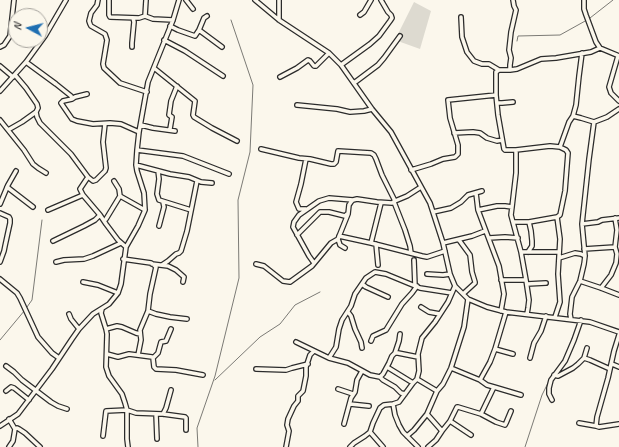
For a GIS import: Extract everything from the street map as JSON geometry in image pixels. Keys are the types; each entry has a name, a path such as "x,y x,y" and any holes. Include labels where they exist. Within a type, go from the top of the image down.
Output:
{"street":[{"path":"0,47 10,36 14,0"},
{"path":"0,91 26,62 46,36 66,0"},
{"path":"98,0 89,21 91,26 106,36 107,40 103,64 104,68 120,83 147,92"},
{"path":"109,0 110,17 139,18 145,16 153,19 173,20"},
{"path":"145,16 146,0"},
{"path":"0,426 18,414 79,329 93,314 109,304 118,293 121,284 123,259 126,247 145,210 144,193 136,165 139,132 148,82 173,20 179,0"},
{"path":"186,0 193,9"},
{"path":"255,0 279,20 329,53 341,65 372,109 391,132 430,203 443,243 450,274 455,286 468,299 487,307 506,312 590,322 619,334 597,417 596,426"},
{"path":"279,0 279,20"},
{"path":"360,15 364,12 371,0"},
{"path":"341,65 379,36 392,18 381,0"},
{"path":"510,70 509,50 516,10 513,0"},
{"path":"584,0 584,9 596,42 600,48 619,56 609,87 611,93 619,101"},
{"path":"170,26 195,36 204,18 207,16"},
{"path":"461,17 462,37 467,52 474,61 482,64 489,64 499,70 517,69 541,59 591,52 600,48"},
{"path":"132,47 133,18"},
{"path":"199,30 222,46"},
{"path":"354,83 378,65 400,36"},
{"path":"164,40 185,50 223,76"},
{"path":"280,77 308,60 316,66 329,53"},
{"path":"560,147 576,105 582,53"},
{"path":"26,62 71,96 72,99"},
{"path":"0,66 14,76 26,88 37,104 38,108 36,112 40,123 71,154 88,177 93,181 96,180 106,168 103,142 105,124"},
{"path":"154,68 195,101 194,117 237,141"},
{"path":"499,70 496,72 496,95 504,149 516,150 550,146 560,147 568,153 563,202 560,215 557,217 529,222 513,222"},
{"path":"170,129 172,117 169,115 171,101 176,86"},
{"path":"87,94 75,96 72,99 61,103 72,119 93,124 121,124 139,132"},
{"path":"411,170 443,159 455,157 458,154 448,100 496,95"},
{"path":"497,103 514,102"},
{"path":"297,105 337,109 350,112 372,109"},
{"path":"573,116 594,122 607,117 619,109"},
{"path":"8,130 36,112"},
{"path":"0,120 24,150 33,164 46,173"},
{"path":"571,319 570,314 572,296 583,272 585,256 582,224 594,122"},
{"path":"141,125 153,128 175,130"},
{"path":"454,133 480,133 487,138 502,140"},
{"path":"261,149 331,164 336,162 338,151 371,153 374,155 405,230 411,253"},
{"path":"137,150 183,156 229,174"},
{"path":"516,150 516,173 512,216 521,252 526,282 528,300 527,314"},
{"path":"306,159 296,202 299,209 307,209"},
{"path":"136,165 189,177 201,182 212,183"},
{"path":"0,204 16,171"},
{"path":"158,171 159,179 157,194 159,200 192,210"},
{"path":"88,177 80,189 83,195 121,243 126,247"},
{"path":"104,220 120,196 119,190 114,181"},
{"path":"162,265 181,251 192,210 197,181"},
{"path":"7,187 34,207"},
{"path":"314,263 293,227 294,222 299,215 307,209 319,201 329,198 392,203 421,187"},
{"path":"433,212 451,208 461,202 468,195 482,191"},
{"path":"476,193 478,210 499,266 504,294 501,311"},
{"path":"48,210 83,195"},
{"path":"120,196 145,210"},
{"path":"345,248 340,245 339,237 348,214 349,205 353,200"},
{"path":"159,226 164,207 163,202"},
{"path":"371,243 381,203"},
{"path":"478,210 497,206 512,207"},
{"path":"297,235 320,212 329,212 345,216 348,214"},
{"path":"0,213 9,217 10,223 0,262"},
{"path":"54,241 95,220 100,215"},
{"path":"555,317 560,302 560,239 557,217"},
{"path":"582,224 617,218 615,247 617,254 616,263 611,275 601,288"},
{"path":"528,252 532,246 529,222"},
{"path":"443,243 459,240 485,231"},
{"path":"256,264 264,266 283,282 290,282 314,263 331,243 339,237 376,244 427,257 445,251"},
{"path":"489,238 518,238"},
{"path":"459,240 470,255 475,282 463,294"},
{"path":"56,262 84,259 121,243"},
{"path":"376,244 378,265"},
{"path":"584,249 615,247"},
{"path":"521,252 559,252"},
{"path":"559,258 575,253 585,256"},
{"path":"123,259 172,268 180,272 184,277 183,282"},
{"path":"371,341 373,336 386,330 402,304 416,286 414,260"},
{"path":"138,355 141,340 140,330 148,311 156,267 152,264"},
{"path":"329,358 336,347 342,320 352,306 355,294 366,278 375,272 386,274 416,286 452,293"},
{"path":"427,274 450,274"},
{"path":"0,279 17,293 38,337 52,353 59,358"},
{"path":"501,280 510,279 526,282 546,283"},
{"path":"580,281 619,295"},
{"path":"82,282 98,285 118,293"},
{"path":"362,284 388,297"},
{"path":"350,447 370,432 380,408 384,405 399,402 417,379 419,371 418,354 422,338 448,302 455,286"},
{"path":"407,436 427,414 437,391 443,384 452,368 464,326 468,299"},
{"path":"421,307 429,312 440,314"},
{"path":"102,308 101,313 106,329 106,366 107,371 122,394 127,410 128,447"},
{"path":"148,311 170,317 187,319"},
{"path":"348,312 360,339 362,348"},
{"path":"480,380 495,349 506,312"},
{"path":"69,314 79,329"},
{"path":"530,358 534,343 541,331 546,316"},
{"path":"552,400 549,394 550,380 568,355 581,320"},
{"path":"106,329 117,326 140,334"},
{"path":"153,358 158,353 161,342 166,341 171,329"},
{"path":"380,377 395,353 400,334"},
{"path":"296,342 329,358 348,363 373,376 380,377 401,393 405,394"},
{"path":"554,375 558,376 578,364 584,358 587,348"},
{"path":"495,349 513,354"},
{"path":"286,447 289,431 287,425 288,419 298,401 298,396 303,391 306,367 310,355 314,351"},
{"path":"395,353 398,352 418,357"},
{"path":"106,354 118,357 129,354 153,358"},
{"path":"153,358 154,367 156,369 176,370 203,375"},
{"path":"584,358 610,369"},
{"path":"256,369 286,370 308,364"},
{"path":"612,364 619,367"},
{"path":"6,366 51,402 67,409"},
{"path":"387,367 413,383"},
{"path":"452,368 480,380 487,385 521,395"},
{"path":"344,424 351,398 355,392 357,380 362,371"},
{"path":"417,379 437,391"},
{"path":"6,391 11,387 14,388 29,400"},
{"path":"481,414 494,387"},
{"path":"338,389 353,394"},
{"path":"163,414 171,390"},
{"path":"350,404 369,406"},
{"path":"393,404 395,416 399,425 418,447"},
{"path":"428,447 436,440 450,421 457,407 481,414 505,425 511,411"},
{"path":"103,436 106,411 127,410 136,413 163,414 185,417 186,430"},
{"path":"156,414 158,439"},
{"path":"427,414 442,431"},
{"path":"9,447 13,441 15,429 10,419"},
{"path":"450,421 472,435"},
{"path":"579,424 599,427 619,424"},
{"path":"15,429 17,428 25,433 40,447"},
{"path":"370,432 383,447"}],"shaded area":[{"path":"414,2 431,11 420,49 395,40"}],"waterway":[{"path":"590,18 613,0"},
{"path":"198,447 197,428 215,376 239,278 238,200 250,152 253,85 231,20"},
{"path":"517,41 518,36 560,35 587,20"},
{"path":"27,307 32,300 42,220"},
{"path":"215,380 260,337 280,324 295,305 320,292"},
{"path":"0,340 25,310"},
{"path":"525,447 542,395 548,383"}]}
